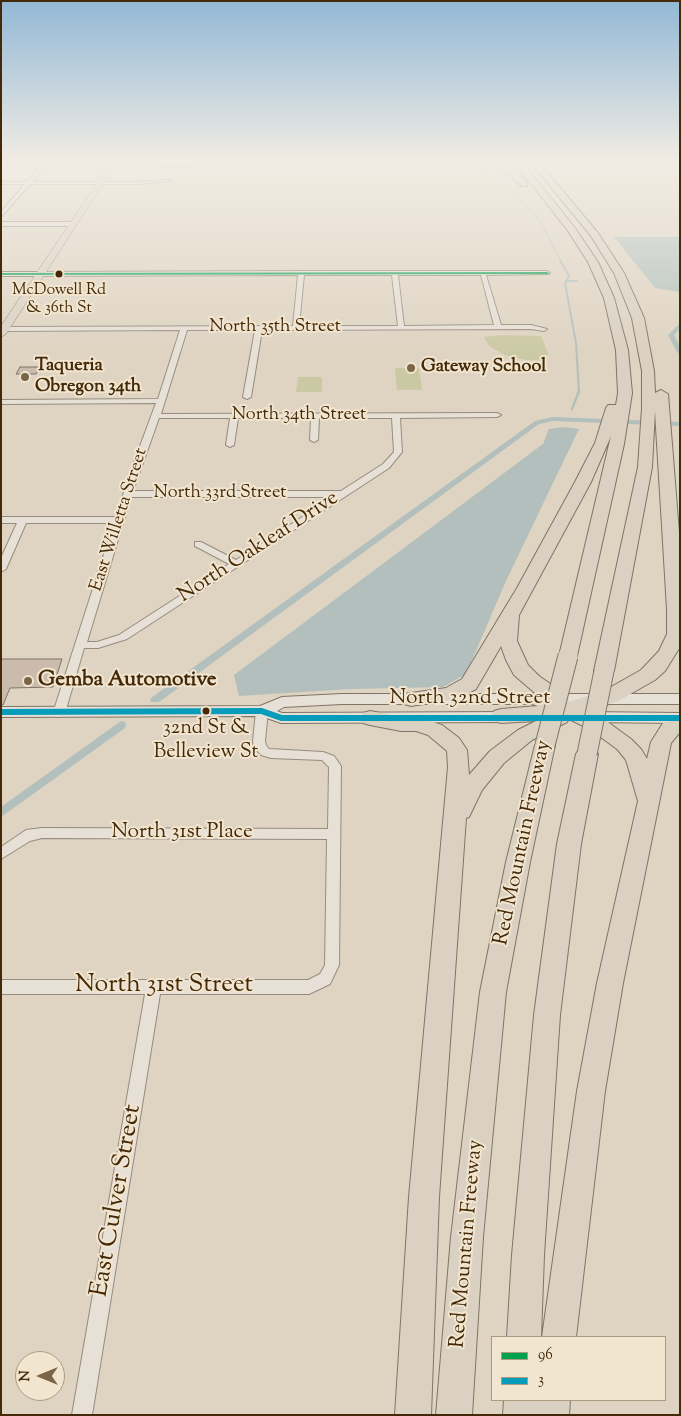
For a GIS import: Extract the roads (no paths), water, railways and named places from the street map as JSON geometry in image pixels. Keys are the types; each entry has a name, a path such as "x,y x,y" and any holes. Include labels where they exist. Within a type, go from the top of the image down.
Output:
{"highway":[{"path":"564,225 581,242"},
{"name":"Red Mountain Freeway","path":"454,1415 467,1237 493,992 518,862 568,656 609,444 618,407 625,393 622,350 603,283 581,242 568,225"},
{"name":"Red Mountain Freeway","path":"524,1336 528,1255 548,1015 568,844 618,608 656,409 640,326 629,294 616,266 587,225"},
{"path":"454,836 465,800 484,770 511,744 536,728 626,689 658,666 678,640 666,448 656,409"},
{"path":"411,699 450,694 470,684 562,522 609,444"},
{"path":"512,612 509,622 508,641 515,660 532,681 607,730 634,755 644,777 647,805"},
{"path":"539,699 578,710"},
{"path":"501,716 578,710 635,699"},
{"path":"370,718 424,726 444,735 457,750 459,767 424,1197 413,1415"},
{"path":"559,1336 591,1091 610,983 662,742 670,728 680,723"},
{"path":"521,1415 522,1401"},
{"path":"551,1415 552,1401"}],"main road":[{"path":"3,332 72,225"},
{"path":"1,274 41,274"},
{"path":"635,699 680,698"},
{"name":"North 32nd Street","path":"262,711 282,702 342,699 539,699"},
{"path":"578,710 680,718"},
{"name":"North 32nd Street","path":"1,712 262,711 281,718 501,716"}],"street":[{"path":"395,273 401,327"},
{"path":"482,273 498,327"},
{"path":"41,274 547,273"},
{"path":"296,328 301,274"},
{"name":"North 35th Street","path":"3,332 184,328 531,327 544,329"},
{"name":"East Willetta Street","path":"59,713 143,446 156,416 184,328"},
{"path":"247,397 259,328"},
{"path":"1,402 160,401"},
{"name":"North 34th Street","path":"156,416 396,415 442,419 498,415"},
{"name":"North Oakleaf Drive","path":"80,645 98,645 123,637 386,466 398,452 396,415"},
{"path":"230,445 234,416"},
{"path":"314,440 315,416"},
{"name":"North 33rd Street","path":"128,494 343,494"},
{"path":"1,520 120,520"},
{"path":"1,569 23,520"},
{"path":"198,544 235,563"},
{"path":"262,711 259,740 260,747 265,752 271,754 323,756 330,759 335,766 334,834"},
{"name":"North 31st Place","path":"1,854 30,834 334,834"},
{"name":"North 31st Street","path":"1,987 309,987 325,979 332,965 334,834"},
{"name":"East Culver Street","path":"82,1415 154,987"}],"waterway":[{"path":"542,225 561,261"},
{"path":"560,260 569,276 566,281"},
{"path":"566,281 577,281"},
{"path":"566,281 576,343 579,391"},
{"path":"680,325 671,335 680,352"},
{"path":"572,409 579,391"},
{"path":"155,700 537,422 553,419 680,424"},
{"path":"1,813 121,725"}],"place":[{"name":"McDowell Rd & 36th St","path":"59,274"},
{"name":"Gateway School","path":"411,368"},
{"name":"Taqueria Obregon 34th","path":"25,377"},
{"name":"Gemba Automotive","path":"28,681"},
{"name":"32nd St & Belleview St","path":"206,711"}]}
